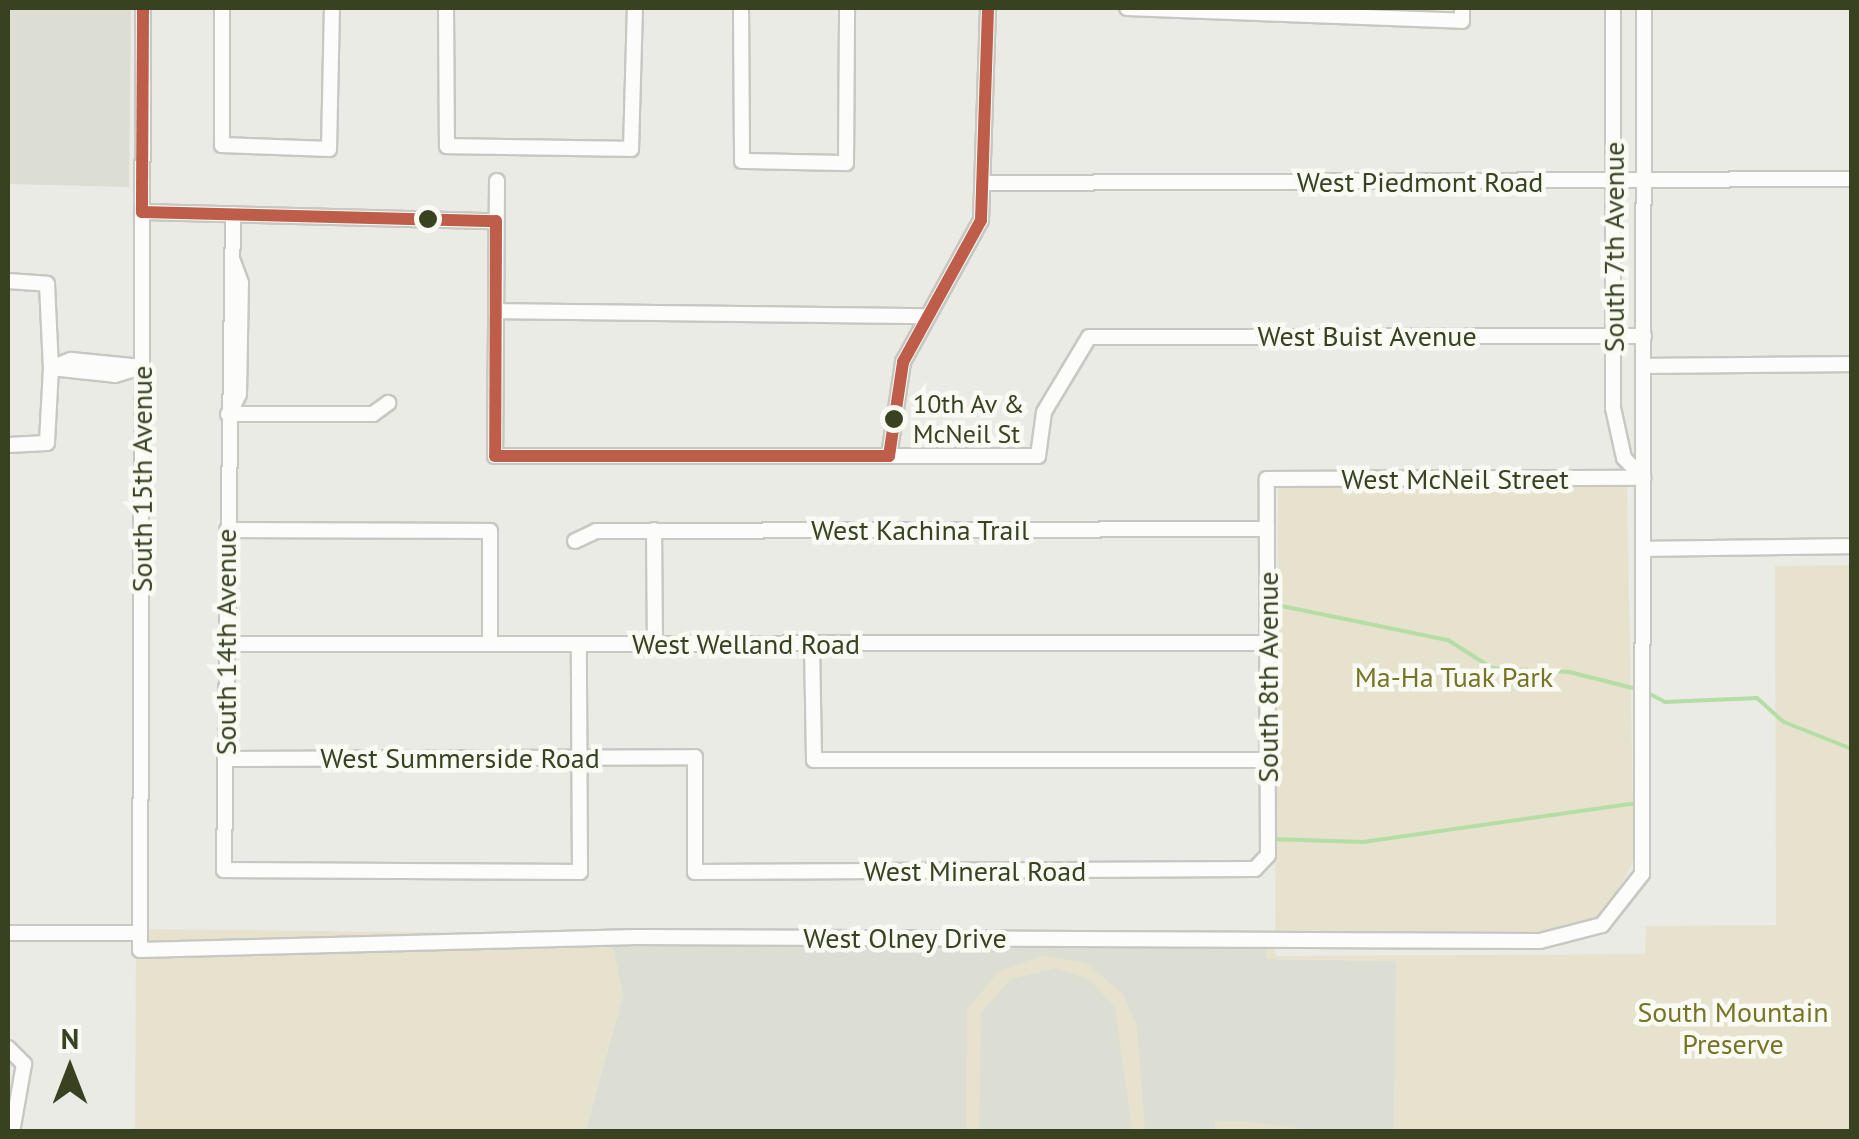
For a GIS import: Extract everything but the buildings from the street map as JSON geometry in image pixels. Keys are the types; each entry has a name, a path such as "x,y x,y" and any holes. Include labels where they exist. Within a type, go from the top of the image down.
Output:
{"street":[{"name":"South 15th Avenue","path":"140,950 143,8"},
{"path":"222,8 222,145 329,149 332,8"},
{"path":"446,8 447,146 631,149 635,8"},
{"path":"741,8 742,161 846,162 846,8"},
{"path":"497,181 495,456 889,456 897,386 922,316 975,235 988,183 988,8"},
{"path":"1126,8 1462,14"},
{"name":"South 7th Avenue","path":"1613,8 1617,439 1642,478"},
{"name":"South 7th Avenue","path":"1642,874 1644,8"},
{"name":"West Piedmont Road","path":"988,183 1852,179"},
{"path":"142,212 496,221"},
{"name":"South 14th Avenue","path":"233,214 224,870 580,872 579,757"},
{"path":"8,281 47,284 51,368 47,443 8,445"},
{"path":"496,312 922,316"},
{"name":"West Buist Avenue","path":"889,456 1038,456 1044,412 1090,337 1644,336"},
{"path":"1643,366 1852,364"},
{"path":"51,368 142,367"},
{"path":"228,414 373,414 388,403"},
{"name":"West McNeil Street","path":"1267,479 1642,478"},
{"name":"South 8th Avenue","path":"1255,869 1268,854 1267,479"},
{"name":"West Kachina Trail","path":"575,541 596,531 1267,529"},
{"path":"227,530 490,531 490,644"},
{"path":"654,530 654,644"},
{"path":"1642,549 1852,546"},
{"name":"West Welland Road","path":"225,644 1268,644"},
{"path":"579,644 579,757"},
{"path":"812,644 814,760 1268,760"},
{"name":"West Summerside Road","path":"226,760 695,757 694,872"},
{"name":"West Mineral Road","path":"694,872 1255,869"},
{"name":"West Olney Drive","path":"140,950 636,937 1540,941 1602,924 1642,874"},
{"path":"8,933 140,933"},
{"path":"12,1132 25,1082 13,1050"}],"shaded area":[{"path":"8,8 131,8 129,187 8,184"},
{"path":"611,943 1267,944 1267,959 1397,961 1394,1131 585,1132 623,995"}],"green space":[{"name":"Ma-Ha Tuak Park","path":"1627,485 1634,859 1611,906 1584,925 1545,932 1275,933 1278,486"},
{"name":"South Mountain Preserve","path":"1851,565 1851,1131 1394,1131 1396,961 1266,959 1267,945 612,943 623,995 585,1131 111,1132 135,1128 136,929 1271,941 1277,956 1645,954 1646,926 1776,925 1775,566"},
{"path":"1042,955 1086,963 1123,994 1137,1026 1145,1131 1132,1131 1115,1007 1090,980 1055,968 1011,979 981,1012 979,1131 966,1131 967,1010 998,972"},
{"path":"1215,1121 1249,1122 1319,1131 1214,1131"}],"waterway":[{"path":"1272,604 1448,640 1492,668 1569,672 1637,689"},
{"path":"1646,692 1665,702 1757,698 1784,722 1852,749"},
{"path":"1270,839 1363,842 1637,803"}],"transit line":[{"path":"143,8 142,212 496,221 495,456 889,456 903,362 981,220 988,8"}],"place":[{"name":"10th Av & McNeil St","path":"894,419"}]}
